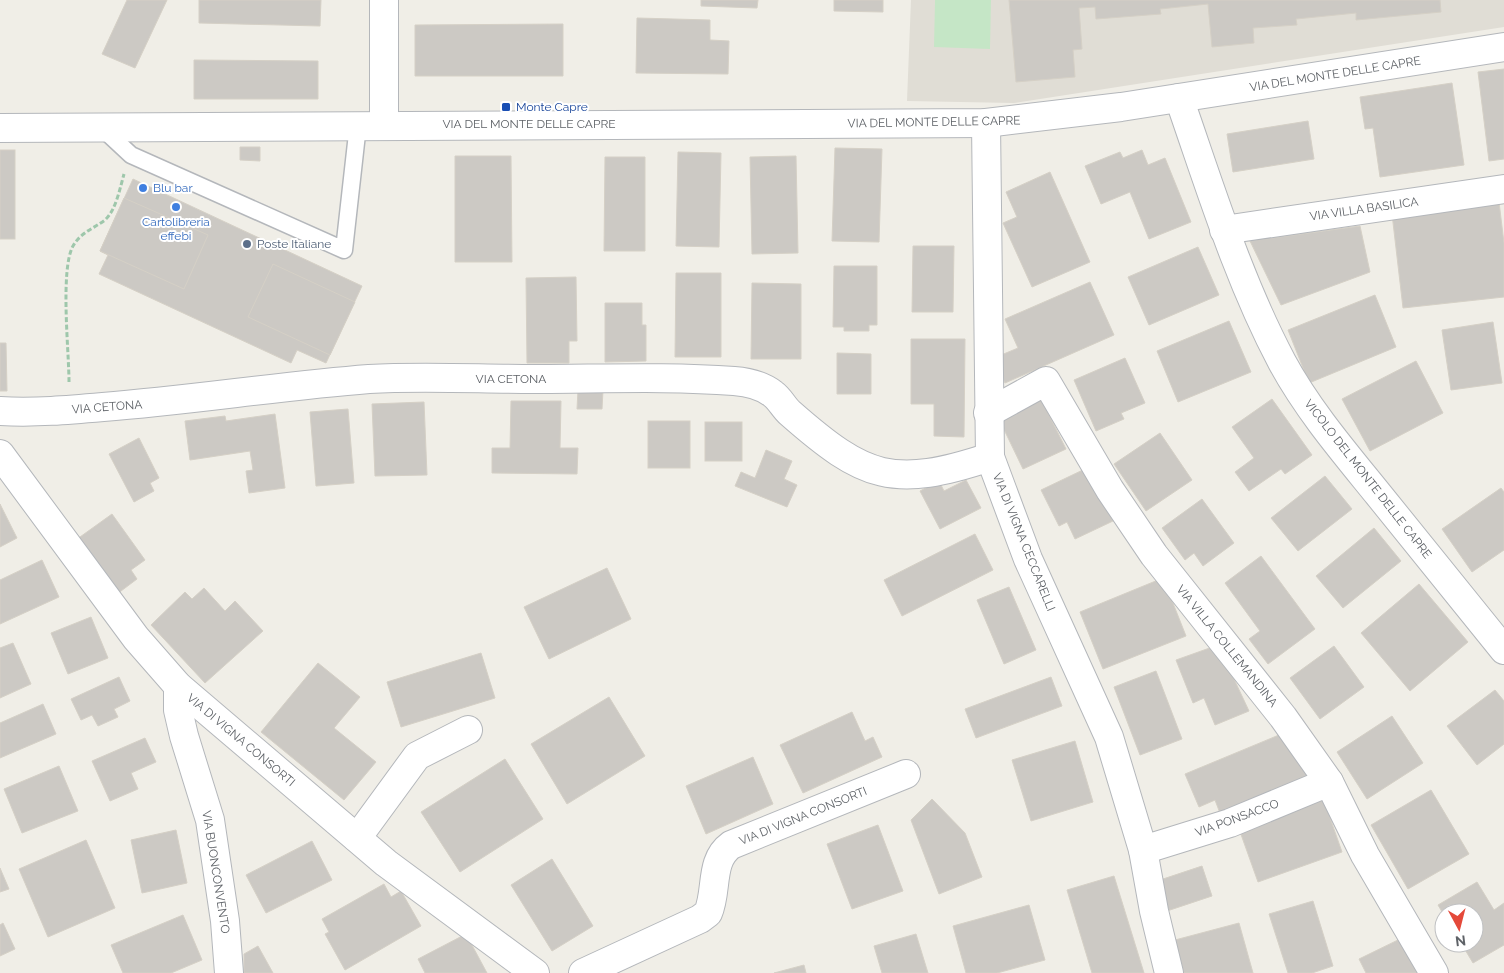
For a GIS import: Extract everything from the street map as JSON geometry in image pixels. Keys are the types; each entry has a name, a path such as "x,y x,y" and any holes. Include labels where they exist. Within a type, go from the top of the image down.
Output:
{"street":[{"path":"371,125 384,0"},
{"name":"VIA DEL MONTE DELLE CAPRE","path":"0,128 986,123 1067,115 1504,47"},
{"name":"VICOLO DEL MONTE DELLE CAPRE","path":"1179,98 1224,230 1264,325 1283,363 1308,405 1504,650"},
{"name":"VIA DI VIGNA CECCARELLI","path":"986,123 990,457 1028,559 1109,737 1143,850 1154,911 1169,973"},
{"name":"VIA VILLA BASILICA","path":"1224,230 1504,189"},
{"name":"VIA CETONA","path":"0,412 70,410 150,404 370,379 663,379 735,381 759,387 774,394 785,409 823,442 854,461 888,475 947,470 990,457"},
{"name":"VIA VILLA COLLEMANDINA","path":"988,413 1046,381 1110,490 1154,555 1283,717 1329,782 1365,855 1434,973"},
{"name":"VIA DI VIGNA CONSORTI","path":"0,454 136,638 178,686 386,863 535,973"},
{"name":"VIA BUONCONVENTO","path":"178,686 178,710 184,736 210,820 225,921 229,973"},
{"path":"358,838 417,756 468,730"},
{"name":"VIA DI VIGNA CONSORTI","path":"583,973 700,919 708,913 718,861 722,851 731,845 906,774"},
{"name":"VIA PONSACCO","path":"1143,850 1230,823 1329,782"}],"lane":[{"path":"102,128 131,155 344,250 371,125"}],"path":[{"path":"70,410 67,284 69,259 78,239 106,219 112,209 131,155"}],"shaded area":[{"path":"911,0 1504,0 1504,27 1014,103 907,101"}],"green space":[{"path":"935,0 991,0 990,49 934,47"}],"building":[{"path":"127,0 167,0 135,68 102,54"},
{"path":"199,0 321,0 320,26 199,23"},
{"path":"701,0 758,0 757,8 701,6"},
{"path":"834,0 883,0 883,12 834,11"},
{"path":"1009,0 1440,0 1441,12 1356,20 1356,13 1296,19 1297,25 1253,28 1254,43 1212,47 1208,4 1160,9 1161,14 1096,19 1095,7 1079,8 1082,49 1073,50 1075,77 1016,82"},
{"path":"637,18 710,20 710,40 729,41 728,74 636,73"},
{"path":"563,24 563,76 415,76 415,25"},
{"path":"194,60 318,61 318,99 194,99"},
{"path":"1504,69 1504,159 1489,161 1478,72"},
{"path":"1452,83 1464,165 1380,177 1373,128 1365,129 1360,97"},
{"path":"1308,121 1314,159 1233,172 1227,134"},
{"path":"240,147 260,147 260,161 240,160"},
{"path":"835,148 882,149 879,242 832,241"},
{"path":"0,150 15,150 15,239 0,239"},
{"path":"1142,150 1148,165 1165,158 1191,222 1149,239 1130,192 1101,204 1085,166 1120,152 1123,158"},
{"path":"678,152 721,153 719,247 676,246"},
{"path":"455,156 511,156 512,262 455,262"},
{"path":"796,156 798,253 752,254 750,157"},
{"path":"605,157 645,157 645,251 604,251"},
{"path":"1050,172 1090,262 1032,287 1003,223 1017,217 1006,192"},
{"path":"133,179 362,286 326,363 297,350 291,363 99,274 108,255 100,251"},
{"path":"124,198 208,235 184,289 100,251"},
{"path":"1499,202 1504,243 1504,297 1403,308 1392,214"},
{"path":"1360,226 1370,272 1281,305 1250,241"},
{"path":"913,246 954,246 953,312 912,312"},
{"path":"1198,247 1219,295 1149,325 1128,277"},
{"path":"273,264 355,302 330,355 248,317"},
{"path":"834,266 877,266 877,325 869,325 869,331 844,331 844,327 833,327"},
{"path":"676,273 721,273 721,357 675,357"},
{"path":"576,277 577,341 569,341 569,363 527,363 526,278"},
{"path":"1090,282 1114,335 1005,383 994,358 1018,348 1005,319"},
{"path":"752,283 801,284 801,359 751,359"},
{"path":"1375,295 1396,347 1309,383 1288,330"},
{"path":"605,303 642,303 642,325 646,325 646,361 605,362"},
{"path":"1229,321 1251,372 1178,402 1157,351"},
{"path":"1493,322 1502,383 1451,390 1442,330"},
{"path":"911,339 965,339 964,437 934,436 934,404 911,404"},
{"path":"0,343 6,343 7,391 0,391"},
{"path":"837,353 871,354 871,394 837,394"},
{"path":"1125,358 1145,403 1121,413 1124,419 1096,431 1074,380"},
{"path":"1416,361 1443,413 1370,451 1342,399"},
{"path":"578,390 603,390 602,409 577,409"},
{"path":"1039,395 1066,449 1023,469 997,415"},
{"path":"1272,399 1312,455 1285,474 1281,469 1249,491 1235,472 1254,458 1232,427"},
{"path":"511,401 561,401 560,448 578,448 577,474 492,473 492,448 510,448"},
{"path":"424,402 427,475 375,476 372,404"},
{"path":"348,409 354,483 316,486 310,412"},
{"path":"275,414 285,488 249,493 246,471 253,470 250,451 190,460 185,421 225,416 226,421"},
{"path":"648,421 690,421 690,468 648,468"},
{"path":"705,422 742,422 742,461 705,461"},
{"path":"1160,433 1192,480 1146,511 1114,464"},
{"path":"139,438 159,478 150,483 154,491 134,502 109,454"},
{"path":"766,450 792,461 784,479 797,485 787,507 735,486 741,472 755,478"},
{"path":"1087,468 1113,521 1075,539 1067,522 1059,526 1041,490"},
{"path":"1325,476 1352,509 1298,551 1271,518"},
{"path":"966,480 981,508 940,529 920,491 939,481 944,491"},
{"path":"1501,488 1504,492 1504,550 1472,572 1442,529"},
{"path":"1202,499 1234,543 1203,566 1194,553 1185,560 1162,528"},
{"path":"0,504 17,538 0,547"},
{"path":"112,514 145,560 131,570 137,579 113,597 73,542"},
{"path":"1374,528 1401,561 1343,608 1316,576"},
{"path":"975,534 993,570 902,616 884,580"},
{"path":"1261,556 1315,629 1268,664 1249,639 1260,631 1225,583"},
{"path":"42,560 59,597 0,624 0,580"},
{"path":"607,568 631,619 549,659 524,607"},
{"path":"1163,578 1186,636 1103,669 1080,612"},
{"path":"1419,584 1468,642 1410,691 1361,633"},
{"path":"1009,587 1036,650 1004,664 977,600"},
{"path":"204,588 225,611 235,601 263,631 205,683 151,625 185,592 192,599"},
{"path":"91,617 108,658 68,674 51,633"},
{"path":"13,643 31,684 0,698 0,648"},
{"path":"1218,645 1249,711 1215,725 1204,698 1193,703 1176,660"},
{"path":"1334,646 1364,687 1320,719 1290,678"},
{"path":"481,653 495,698 401,727 387,682"},
{"path":"318,663 360,697 334,728 376,762 344,800 261,732"},
{"path":"1156,671 1182,739 1140,755 1114,687"},
{"path":"119,677 130,701 114,709 118,717 98,726 92,715 81,720 71,699"},
{"path":"1051,677 1062,706 976,738 965,709"},
{"path":"1495,690 1504,701 1504,744 1477,765 1447,726"},
{"path":"609,697 645,756 567,804 531,744"},
{"path":"43,704 56,734 0,758 0,723"},
{"path":"852,712 865,741 873,737 882,757 803,793 780,745"},
{"path":"1392,716 1423,763 1367,799 1337,752"},
{"path":"1291,730 1314,783 1223,821 1215,800 1199,807 1185,774"},
{"path":"145,738 156,762 131,773 138,789 110,801 92,761"},
{"path":"1075,741 1093,802 1031,821 1012,760"},
{"path":"753,757 773,804 706,834 686,786"},
{"path":"505,759 543,819 460,872 421,812"},
{"path":"59,766 78,811 22,833 4,789"},
{"path":"1431,790 1469,854 1408,889 1371,825"},
{"path":"1322,795 1342,852 1258,882 1238,826"},
{"path":"932,799 965,833 982,877 939,894 911,820"},
{"path":"878,825 903,891 852,909 827,844"},
{"path":"176,830 187,883 142,893 131,840"},
{"path":"86,840 115,908 48,937 19,869"},
{"path":"312,841 332,880 266,913 246,875"},
{"path":"552,859 593,926 552,951 511,885"},
{"path":"1202,866 1212,896 1167,911 1157,881"},
{"path":"0,868 9,889 0,892"},
{"path":"1114,876 1144,973 1092,973 1067,890"},
{"path":"1477,882 1494,910 1504,903 1504,945 1473,963 1467,953 1484,953 1484,903 1441,903"},
{"path":"384,884 391,897 401,891 421,926 345,970 325,934 329,932 322,919"},
{"path":"1313,901 1333,966 1312,973 1288,973 1269,914"},
{"path":"1029,905 1045,960 997,973 966,973 953,926"},
{"path":"183,915 202,960 171,973 123,973 111,945"},
{"path":"3,923 15,949 0,956 0,925"},
{"path":"1239,923 1253,973 1184,973 1175,940"},
{"path":"466,934 487,973 425,973 418,959"},
{"path":"916,934 928,973 882,973 874,946"},
{"path":"1400,939 1417,973 1366,973 1359,959"},
{"path":"258,946 273,973 244,973 244,954"},
{"path":"804,965 806,973 774,973"}],"place":[{"name":"Monte Capre","path":"506,107"},
{"name":"Blu bar","path":"143,188"},
{"name":"Cartolibreria effebi","path":"176,207"},
{"name":"Poste Italiane","path":"247,244"}]}
